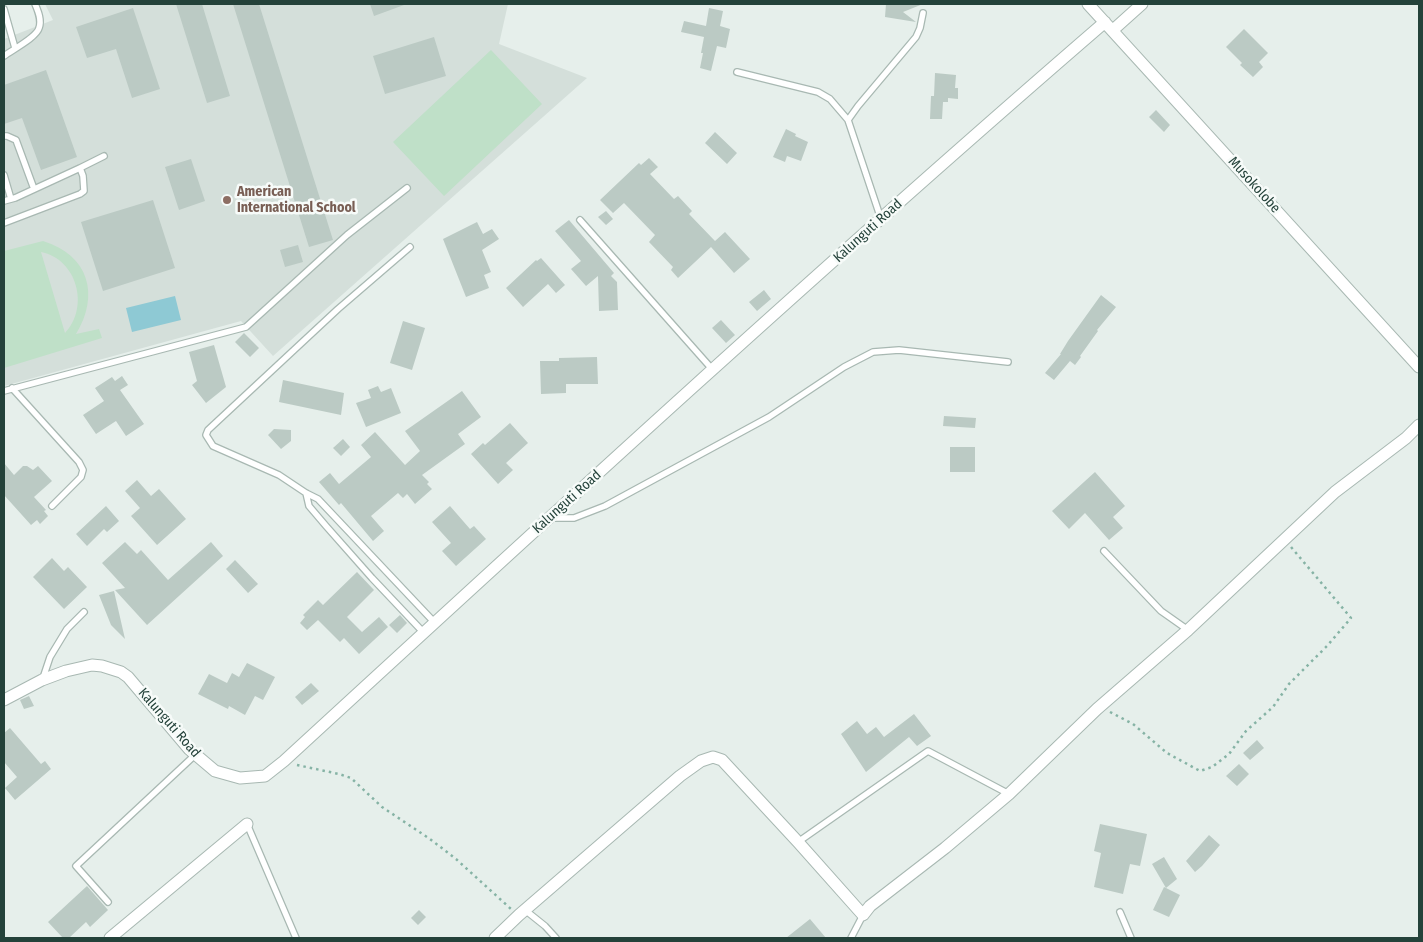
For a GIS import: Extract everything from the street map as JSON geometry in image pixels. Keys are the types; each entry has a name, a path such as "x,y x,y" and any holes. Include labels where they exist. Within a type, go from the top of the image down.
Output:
{"street":[{"name":"Musokolobe","path":"1088,4 1419,367"},
{"name":"Kalunguti Road","path":"4,700 42,680 66,671 92,665 102,666 121,672 140,689 195,755 215,770 240,778 264,776 284,761 712,370 881,219 1109,26 1142,4"},
{"path":"495,938 680,776 701,761 713,757 722,760 863,916 870,906 945,848 1009,794 1097,709 1188,630 1335,492 1406,438 1419,425"},
{"path":"110,938 247,824"}],"lane":[{"path":"4,56 35,34 39,29 40,18 35,4"},
{"path":"4,9 15,48"},
{"path":"848,120 916,37 920,28 922,13"},
{"path":"737,72 818,92 830,99 848,120 881,219"},
{"path":"4,136 16,140 34,189"},
{"path":"4,201 104,156"},
{"path":"4,222 80,194 84,191 85,183 80,168"},
{"path":"4,174 11,199"},
{"path":"4,391 246,327 347,235 407,188"},
{"path":"580,220 712,370"},
{"path":"410,247 338,309 208,430 206,435 213,446 279,475 306,493 318,498 435,622"},
{"path":"549,518 574,518 606,506 769,418 844,367 873,352 899,350 1008,362"},
{"path":"12,388 79,462 83,470 81,477 52,506"},
{"path":"306,493 309,506 320,520 424,633"},
{"path":"1104,551 1161,611 1188,630"},
{"path":"42,680 50,657 67,629 84,612"},
{"path":"798,842 928,751 1009,794"},
{"path":"108,902 76,866 195,755"},
{"path":"247,824 296,938"},
{"path":"1120,912 1131,938"},
{"path":"522,913 545,926 556,938"},
{"path":"851,938 863,916"}],"path":[{"path":"1097,709 1112,712 1133,724 1168,753 1200,771 1212,768 1229,754 1246,732 1273,707 1289,684 1327,646 1351,618 1285,540"},
{"path":"284,761 350,778 382,807 430,839 522,913"}],"shaded area":[{"name":"American International School","path":"45,4 508,4 499,44 587,78 273,356 241,321 4,386 4,39 53,20"}],"green space":[{"path":"491,50 542,104 444,196 393,142"},
{"path":"43,241 59,247 71,256 80,266 86,278 88,291 87,305 76,334 99,329 102,338 4,368 4,251","holes":["41,252 53,256 71,274 76,285 77,310 73,322 65,333"]}],"water":[{"path":"175,296 181,320 132,332 126,308"}],"building":[{"path":"176,4 202,4 230,96 207,103"},
{"path":"233,4 259,4 333,240 309,247"},
{"path":"370,4 404,4 404,5 374,16"},
{"path":"886,4 923,4 903,12 916,22 885,17"},
{"path":"133,8 160,89 132,98 116,49 87,58 76,27"},
{"path":"709,8 723,11 720,26 730,29 726,48 717,46 711,71 700,68 704,37 681,32 684,21 706,26"},
{"path":"1244,29 1268,53 1259,62 1263,67 1253,77 1240,65 1242,63 1226,47"},
{"path":"434,37 446,76 385,94 373,56"},
{"path":"46,70 77,157 41,170 22,118 4,124 4,85"},
{"path":"935,73 956,75 955,88 958,88 958,99 948,98 948,102 943,102 942,119 930,119"},
{"path":"1156,110 1170,125 1164,132 1149,117"},
{"path":"786,129 808,142 801,161 787,156 785,162 773,157"},
{"path":"715,132 737,153 727,164 705,143"},
{"path":"649,158 658,167 650,174 674,199 678,196 692,211 689,214 715,241 725,232 750,259 734,273 711,247 678,278 671,270 673,267 649,242 655,235 624,203 613,213 600,200 639,163 641,165"},
{"path":"191,159 205,201 179,210 165,167"},
{"path":"153,200 175,268 103,291 81,222"},
{"path":"606,211 613,219 606,225 598,217"},
{"path":"569,220 614,273 611,276 617,282 618,310 599,311 598,276 586,286 571,269 581,261 555,231"},
{"path":"477,222 483,234 492,229 499,239 482,250 491,272 484,275 489,288 466,297 443,239"},
{"path":"298,245 303,262 285,267 280,250"},
{"path":"541,258 565,285 556,293 548,284 523,307 506,288 536,260"},
{"path":"764,290 771,299 757,311 749,302"},
{"path":"1101,295 1116,307 1097,330 1075,365 1070,361 1054,380 1045,373 1061,354 1068,341"},
{"path":"721,320 735,335 726,343 712,328"},
{"path":"403,321 425,328 412,370 390,363"},
{"path":"244,333 259,348 250,357 235,342"},
{"path":"214,345 226,387 206,403 192,385 197,381 189,352"},
{"path":"597,357 598,384 566,384 566,393 541,394 540,361 559,361 559,358"},
{"path":"122,376 128,385 120,390 144,424 126,436 116,421 96,434 83,415 104,401 95,388 112,377 115,381"},
{"path":"283,380 344,393 341,415 279,402"},
{"path":"378,386 381,392 391,388 401,413 366,427 356,403 371,398 368,390"},
{"path":"462,391 481,417 458,434 465,444 422,475 429,482 427,484 432,489 415,504 407,494 403,498 398,493 371,516 384,531 373,541 341,503 339,505 319,482 330,473 339,484 371,457 361,445 375,432 405,465 420,451 405,431"},
{"path":"944,416 976,418 975,428 943,426"},
{"path":"510,423 528,443 506,463 513,470 498,484 471,454 483,443 485,445"},
{"path":"274,429 291,430 291,441 281,449 268,435"},
{"path":"343,439 350,447 341,456 333,448"},
{"path":"950,447 975,447 975,472 950,472"},
{"path":"4,463 14,475 23,466 33,470 38,466 52,481 34,497 46,510 44,511 48,516 40,524 37,520 31,525 4,495"},
{"path":"1095,472 1125,506 1113,517 1123,528 1109,540 1085,513 1069,529 1052,511"},
{"path":"137,480 151,496 159,489 186,519 157,545 131,516 140,508 125,491"},
{"path":"106,506 119,521 107,532 104,529 87,546 76,534"},
{"path":"450,506 470,529 474,526 486,539 456,566 442,551 451,543 432,522"},
{"path":"125,542 137,554 141,550 168,580 211,542 223,556 147,625 115,590 125,588 102,563"},
{"path":"52,558 64,571 68,567 87,587 64,609 33,577"},
{"path":"235,560 258,584 248,593 226,569"},
{"path":"357,572 374,590 347,617 362,632 379,617 388,627 359,654 344,638 340,642 318,620 307,630 300,623 305,617 303,615 318,600 323,605"},
{"path":"114,591 125,639 111,625 99,595"},
{"path":"400,615 407,623 397,633 389,625"},
{"path":"247,663 275,677 263,700 255,696 245,715 229,706 228,709 198,694 209,674 227,683 232,673 239,677"},
{"path":"311,683 319,691 302,705 295,697"},
{"path":"29,696 34,706 24,709 20,700"},
{"path":"914,714 931,736 917,746 909,737 866,772 841,734 857,721 867,734 876,727 884,737"},
{"path":"10,728 41,764 45,761 51,769 15,800 5,788 17,777 4,762 4,733"},
{"path":"1257,740 1264,748 1250,760 1243,753"},
{"path":"1239,764 1249,774 1237,786 1226,776"},
{"path":"1100,824 1147,834 1140,866 1130,864 1123,894 1094,887 1101,853 1094,851"},
{"path":"1209,835 1220,845 1195,872 1186,861"},
{"path":"1164,857 1177,879 1166,888 1152,864"},
{"path":"87,886 108,910 90,927 86,922 69,938 63,938 48,922"},
{"path":"1164,887 1180,895 1169,917 1153,910"},
{"path":"419,910 426,917 418,925 411,918"},
{"path":"810,919 826,938 786,938"}],"place":[{"name":"American International School","path":"227,200"}]}
